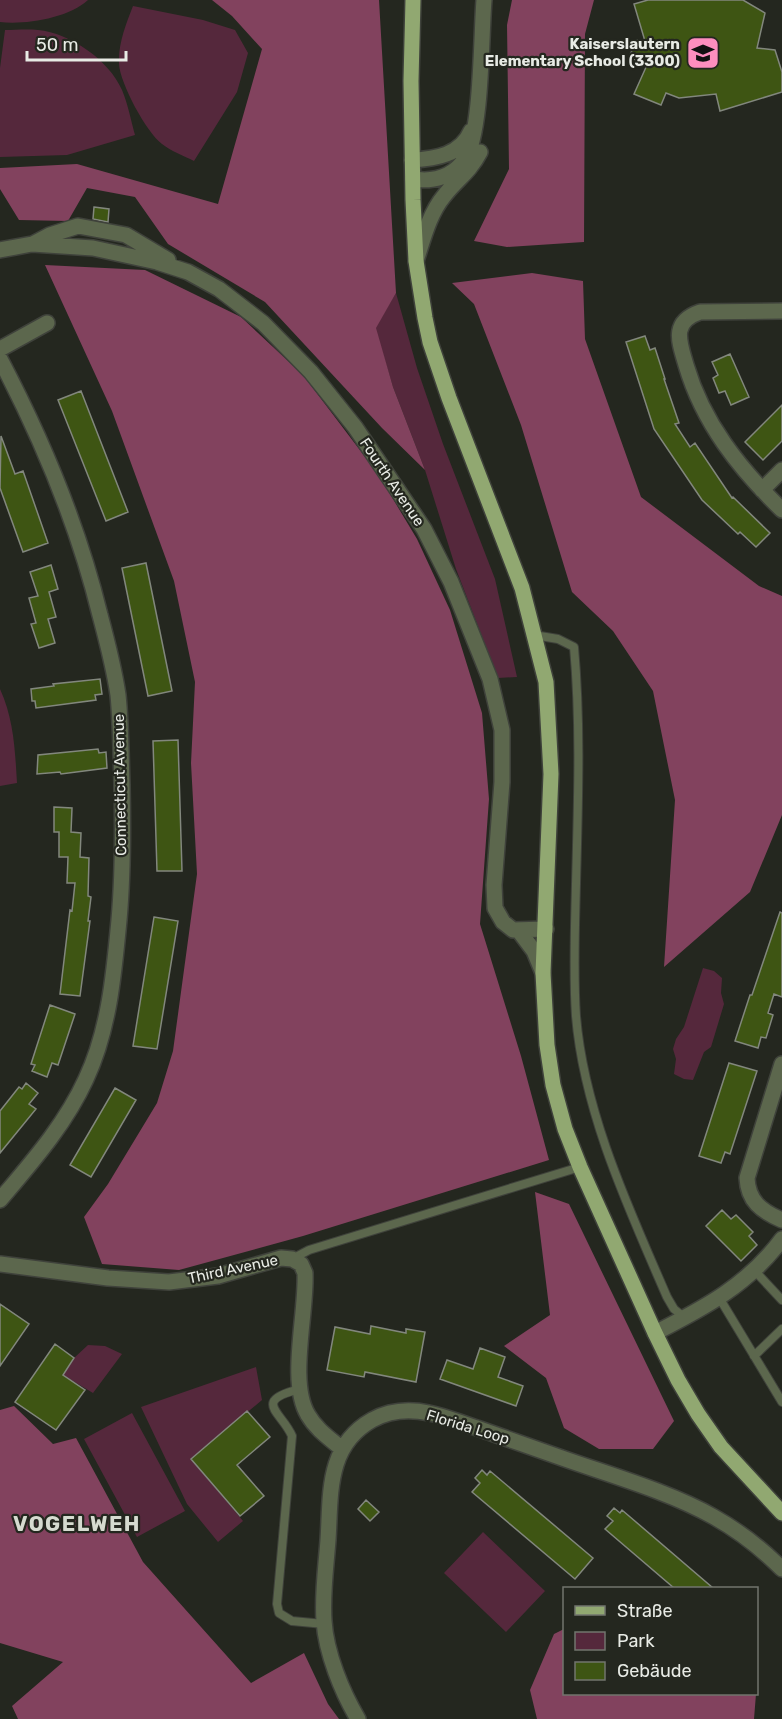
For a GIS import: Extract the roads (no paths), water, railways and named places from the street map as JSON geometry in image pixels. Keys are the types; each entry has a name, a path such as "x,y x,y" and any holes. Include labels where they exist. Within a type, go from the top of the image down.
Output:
{"main road":[{"path":"413,0 412,160 416,261 425,318 439,369 522,588 546,682 550,784 543,973 547,1045 553,1085 565,1129 580,1167 655,1334 698,1414 721,1447 782,1513"}],"street":[{"path":"413,179 436,180 451,173 464,161 471,148 476,117 484,0"},
{"path":"412,160 438,157 459,148 470,135 476,117"},
{"path":"416,261 429,224 443,196 472,168 480,152 482,135 476,117"},
{"name":"Fourth Avenue","path":"0,250 32,244 50,235 78,226 126,235 219,289 263,323 311,372 355,427 424,529 455,593 490,679 502,730 502,782 494,885 495,908 507,927 519,931 534,951 543,973"},
{"path":"782,311 700,312 682,321 679,335 688,373 706,416 734,459 782,510"},
{"path":"0,349 47,323"},
{"name":"Connecticut Avenue","path":"0,359 24,404 58,483 89,573 103,626 117,692 121,725 122,849 120,902 110,994 104,1028 88,1077 63,1121 0,1200"},
{"path":"762,490 782,470"},
{"path":"519,931 546,929"},
{"path":"782,1064 747,1178 748,1190 754,1204 782,1220"},
{"path":"655,1334 720,1299 754,1270 782,1239"},
{"name":"Third Avenue","path":"0,1263 108,1278 169,1282 218,1276 280,1258 292,1259 301,1264 305,1273 299,1376 300,1396 319,1430 341,1448"},
{"name":"Florida Loop","path":"341,1448 357,1431 385,1414 405,1410 430,1413 550,1454 695,1508 740,1533 782,1569"},
{"path":"341,1448 334,1469 331,1494 323,1600 324,1624 345,1695 358,1719"}],"lane":[{"path":"534,634 558,639 574,647 578,811 574,963 576,1017 585,1071 598,1119 630,1213 667,1297 674,1309 685,1318"},
{"path":"292,1259 309,1250 580,1167"},
{"path":"754,1270 782,1300"},
{"path":"720,1299 782,1402"},
{"path":"754,1356 782,1329"},
{"path":"300,1389 283,1393 275,1399 274,1407 277,1416 292,1436 277,1604 279,1613 292,1621 324,1624"}],"place":[{"name":"Kaiserslautern Elementary School (3300)","path":"703,53"}],"district":[{"name":"VOGELWEH","path":"77,1523"}]}
